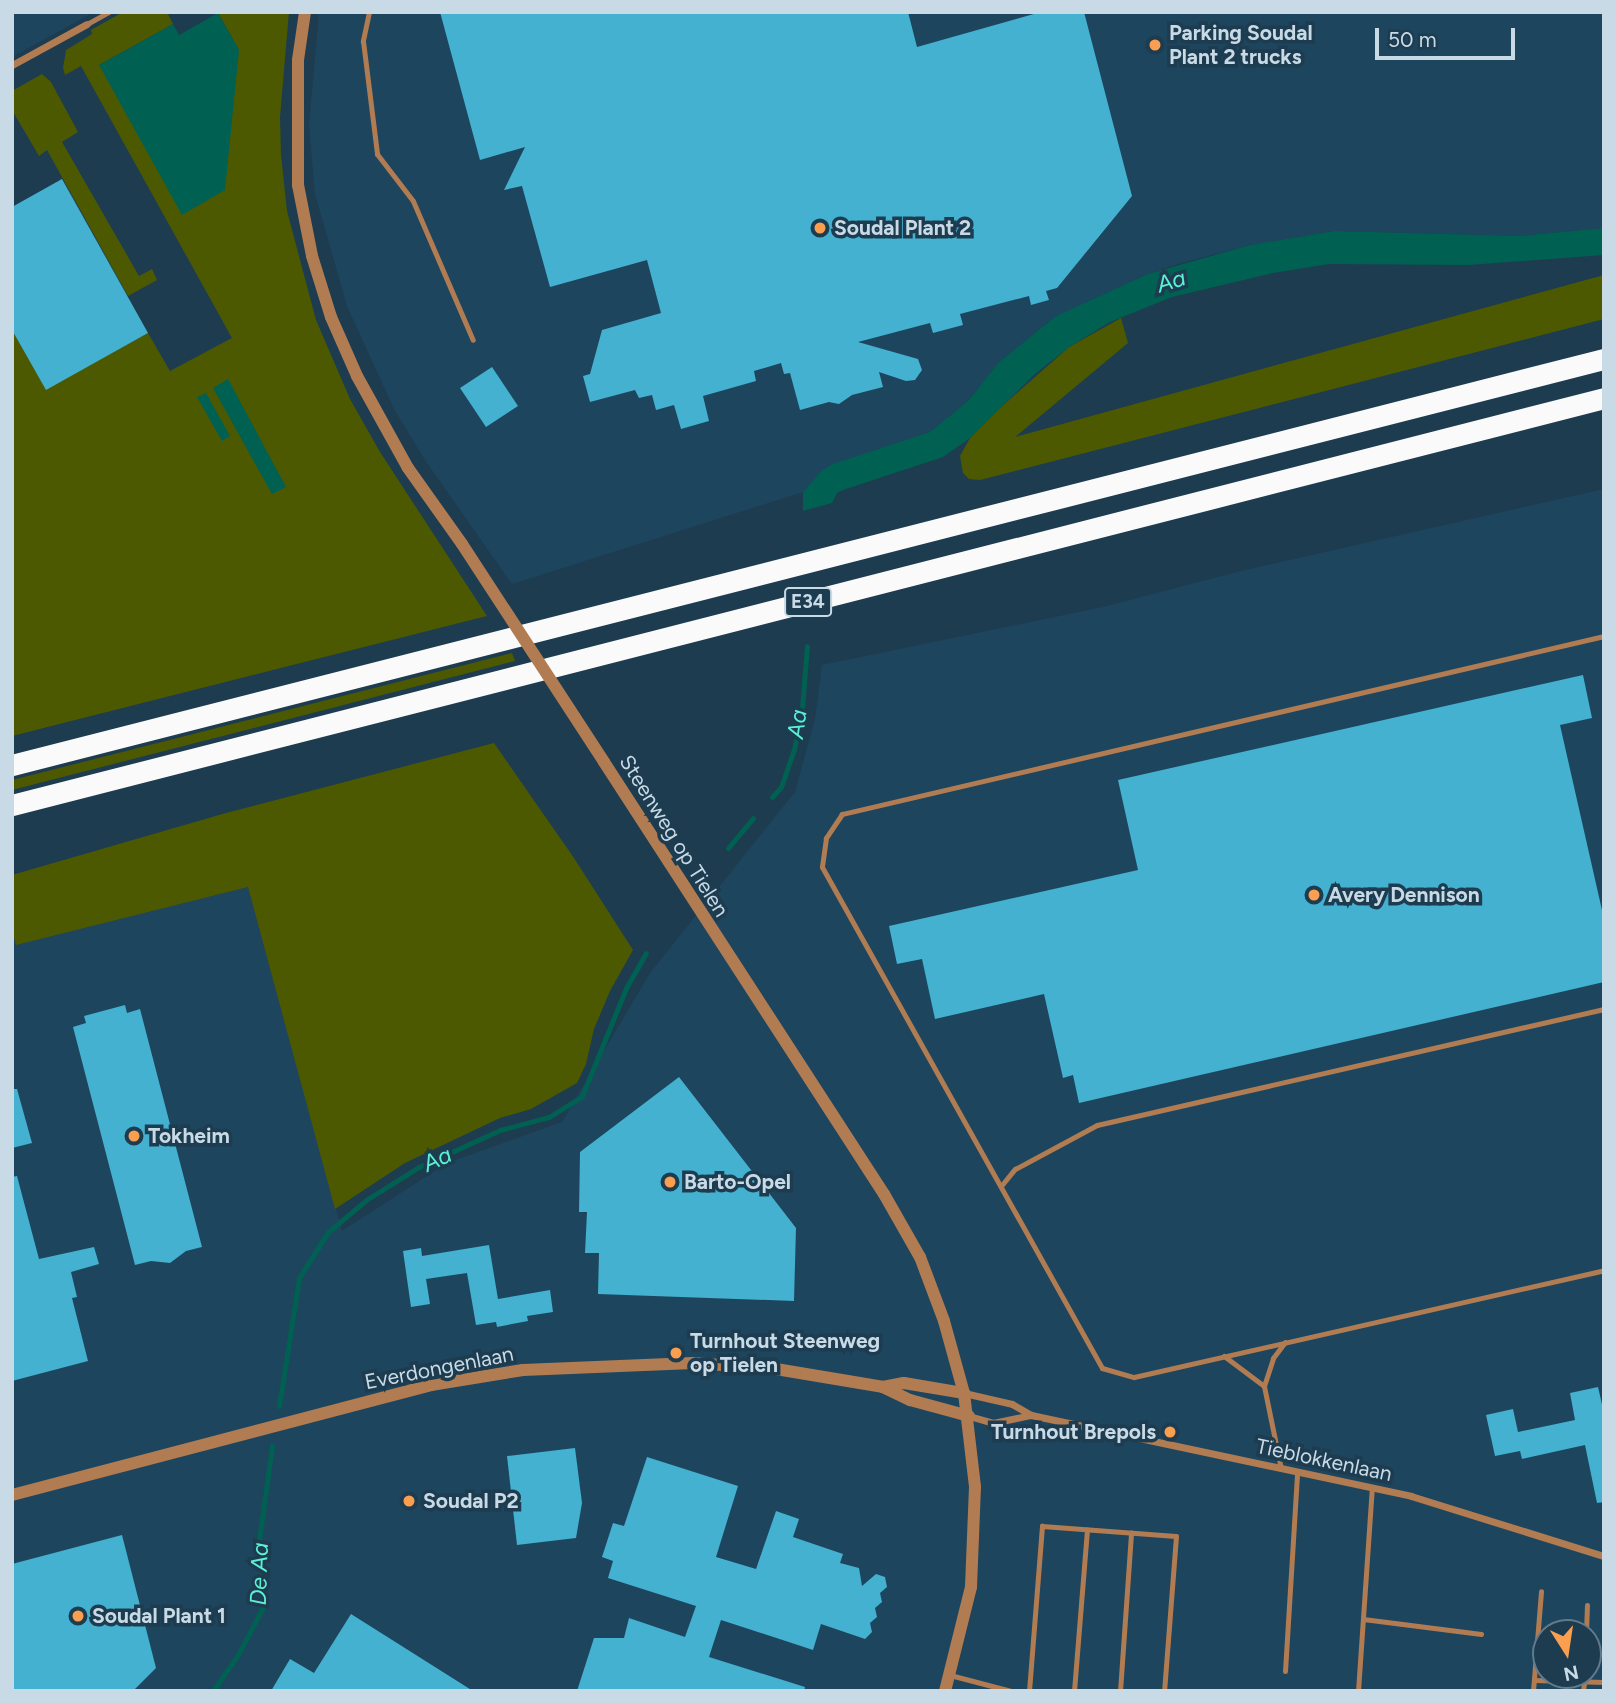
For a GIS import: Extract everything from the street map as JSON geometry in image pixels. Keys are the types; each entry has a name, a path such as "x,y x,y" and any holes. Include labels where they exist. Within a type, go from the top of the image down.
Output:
{"highway":[{"name":"E34","path":"12,765 1604,359"},
{"name":"E34","path":"12,804 1604,398"}],"street":[{"name":"Steenweg op Tielen","path":"305,12 298,60 298,185 312,256 331,317 357,376 408,468 462,544 604,762 884,1194 920,1257 944,1321 964,1393 969,1416 975,1487 971,1587 945,1691"},
{"path":"12,65 87,24"},
{"name":"Everdongenlaan","path":"12,1495 431,1385 523,1370 693,1363 776,1369 883,1387 910,1400 969,1416"},
{"name":"Everdongenlaan","path":"883,1387 904,1383 964,1393"},
{"name":"Tieblokkenlaan","path":"964,1393 1012,1404 1031,1415 1410,1496 1604,1556"},
{"name":"Tieblokkenlaan","path":"969,1416 993,1423 1031,1415"}],"lane":[{"path":"87,24 109,12"},
{"path":"369,12 363,41 377,154 413,201 473,340"},
{"path":"1604,636 842,814 826,838 821,867 1102,1368 1134,1377 1604,1270"},
{"path":"1001,1186 1015,1169 1097,1125 1604,1009"},
{"path":"1281,1469 1264,1386 1273,1358 1286,1342"},
{"path":"1224,1356 1264,1386"},
{"path":"1285,1671 1297,1472"},
{"path":"1358,1691 1372,1488"},
{"path":"1029,1691 1042,1526 1176,1536 1164,1691"},
{"path":"1074,1691 1087,1530"},
{"path":"1120,1691 1130,1532"},
{"path":"1539,1619 1541,1591"},
{"path":"1586,1619 1587,1605"},
{"path":"1363,1619 1481,1634"},
{"path":"950,1675 1012,1691"}],"shaded area":[{"path":"12,12 94,12 12,57"},
{"path":"123,12 167,12 173,24 99,65 239,50 218,13 289,12 280,117 281,155 287,211 316,320 350,399 380,452 487,616 12,736 12,330 46,389 148,333 170,371 232,338 81,66 65,75 63,68 66,50 92,34 91,30"},
{"path":"319,12 1604,12 1604,228 1519,236 1334,231 1250,245 1181,263 1148,274 1056,316 998,363 969,400 930,432 820,472 803,492 512,584 425,460 394,409 347,306 315,194 309,126"},
{"path":"42,74 51,82 78,132 62,142 139,276 152,269 157,280 128,296 47,150 39,156 12,110 12,91"},
{"path":"1604,275 1604,319 980,480 969,479 963,473 960,456 970,438 992,415 1069,347 1121,318 1128,343 1015,437"},
{"path":"1604,489 1604,1691 12,1691 12,930 17,944 248,887 342,1231 447,1163 562,1122 650,973 795,792 815,719 822,665 1103,607 1241,571"},
{"path":"512,653 515,661 12,790 12,780"},
{"path":"494,743 574,858 633,950 610,991 594,1029 586,1064 577,1083 531,1109 500,1118 405,1163 335,1209 248,887 16,945 12,930 12,875 226,813"}],"water":[{"path":"218,13 239,50 225,190 182,215 99,65 173,24 179,35"},
{"path":"1604,228 1604,255 1469,265 1329,264 1273,273 1172,297 1110,322 1069,347 1035,374 970,438 943,457 843,490 837,493 832,503 803,511 803,492 820,472 833,464 930,432 969,400 998,363 1056,316 1148,274 1250,245 1334,231 1519,236"},
{"path":"228,379 286,487 272,494 213,388"},
{"path":"206,393 230,436 222,441 197,397"}],"building":[{"name":"Soudal Plant 2","path":"440,12 908,12 917,47 1041,12 1084,12 1132,196 1057,288 1046,291 1049,300 1031,305 1029,296 960,314 963,325 933,333 930,323 858,342 918,359 922,370 915,380 906,381 879,372 883,387 852,395 839,404 829,402 800,410 790,373 784,374 781,363 754,371 756,381 703,396 709,421 681,429 674,405 656,410 652,395 639,398 635,390 590,402 583,376 590,374 602,330 661,313 647,260 550,287 522,186 504,190 525,147 480,160"},
{"path":"62,179 148,333 46,390 12,330 12,207"},
{"path":"492,367 518,406 486,427 460,388"},
{"name":"Avery Dennison","path":"1583,675 1592,718 1560,725 1604,919 1604,982 1079,1103 1073,1075 1063,1078 1044,994 935,1019 922,959 897,964 889,926 1138,870 1118,780"},
{"name":"Tokheim","path":"125,1005 127,1013 140,1009 202,1247 186,1251 170,1263 151,1261 135,1265 73,1027 86,1023 84,1016"},
{"name":"Barto-Opel","path":"679,1077 796,1228 794,1301 598,1294 599,1253 585,1253 587,1212 579,1212 580,1152"},
{"path":"12,1089 17,1089 32,1143 12,1148"},
{"path":"17,1176 39,1259 94,1247 99,1264 71,1272 77,1297 72,1298 88,1361 12,1381 12,1177"},
{"path":"489,1245 498,1299 550,1290 553,1312 527,1316 528,1321 497,1327 496,1322 476,1325 467,1273 426,1279 430,1304 411,1307 403,1251 421,1248 422,1256"},
{"path":"1598,1387 1604,1413 1604,1502 1597,1503 1585,1445 1522,1459 1520,1451 1495,1456 1486,1415 1513,1409 1518,1432 1575,1420 1570,1393"},
{"path":"575,1448 582,1503 576,1538 517,1545 507,1456"},
{"path":"647,1457 738,1486 716,1557 756,1569 776,1511 799,1519 793,1537 843,1554 840,1563 859,1568 862,1586 876,1574 885,1577 887,1587 880,1593 882,1602 875,1608 877,1617 870,1623 872,1632 865,1639 821,1624 813,1650 721,1620 709,1657 805,1687 804,1691 577,1691 594,1638 624,1638 629,1618 685,1637 696,1606 608,1578 613,1561 602,1557 613,1523 624,1526"},
{"name":"Soudal Plant 1","path":"122,1535 156,1668 133,1691 12,1691 12,1564"},
{"path":"351,1614 473,1691 271,1691 290,1659 314,1673"}],"waterway":[{"name":"Aa","path":"772,797 781,787 794,750 802,708 807,646"},
{"name":"Aa","path":"728,848 753,818"},
{"name":"Aa","path":"279,1406 299,1278 328,1232 366,1200 419,1167 500,1130 549,1117 582,1096 626,988 646,953"},
{"name":"De Aa","path":"213,1691 239,1653 262,1609 264,1577 259,1540 272,1446"}],"place":[{"name":"Parking Soudal Plant 2 trucks","path":"1155,45"},
{"name":"Soudal Plant 2","path":"820,228"},
{"name":"Avery Dennison","path":"1314,895"},
{"name":"Tokheim","path":"134,1136"},
{"name":"Barto-Opel","path":"670,1182"},
{"name":"Turnhout Steenweg op Tielen","path":"676,1353"},
{"name":"Turnhout Brepols","path":"1170,1432"},
{"name":"Soudal P2","path":"409,1501"},
{"name":"Soudal Plant 1","path":"78,1616"}]}
